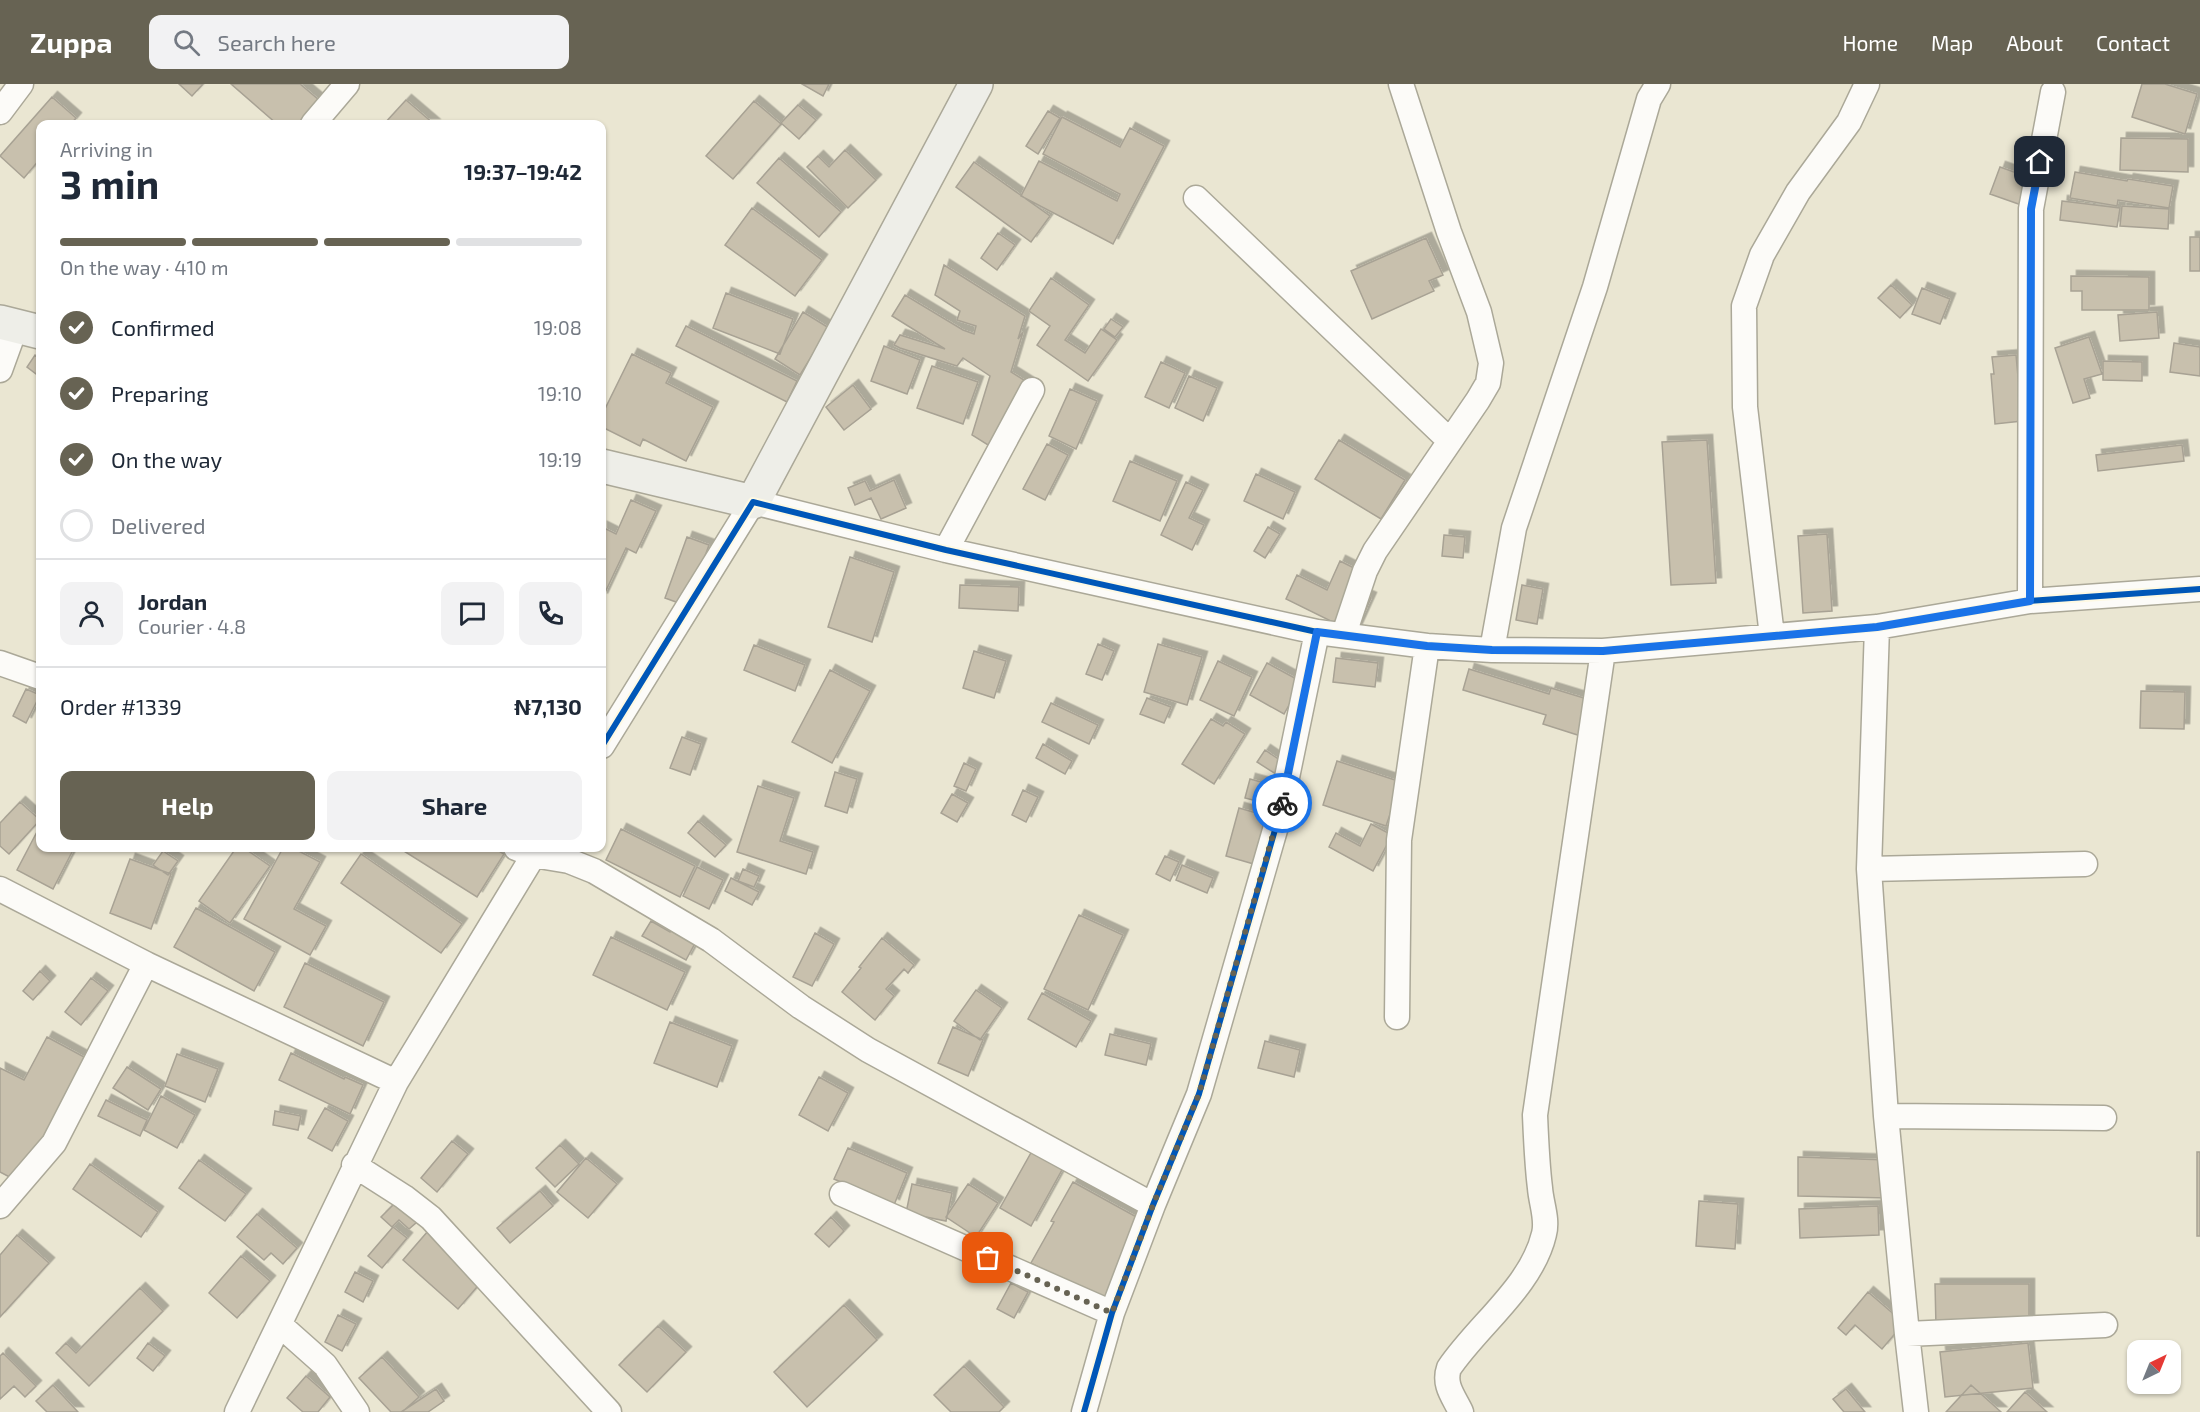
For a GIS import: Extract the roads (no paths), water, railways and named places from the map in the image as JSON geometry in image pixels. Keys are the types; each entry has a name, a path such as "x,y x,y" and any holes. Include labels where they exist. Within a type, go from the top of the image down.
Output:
{"main road":[{"path":"606,467 753,502 976,84"}],"street":[{"path":"316,120 348,84"},
{"path":"1344,634 1365,571 1375,551 1488,382 1491,363 1479,312 1449,232 1401,84"},
{"path":"1492,650 1514,528 1595,287 1649,99 1658,84"},
{"path":"1772,636 1745,407 1744,306 1762,255 1798,192 1849,122 1867,84"},
{"path":"0,112 17,85"},
{"path":"2030,601 2031,209 2053,92"},
{"path":"1196,198 1450,441"},
{"path":"0,370 19,327"},
{"path":"946,550 1032,390"},
{"path":"606,740 753,502 946,550 1317,632 1427,646 1492,650 1603,651 1877,627 2030,601 2200,589"},
{"path":"1877,627 1869,869 1886,1116 1906,1334 1917,1412"},
{"path":"1084,1412 1112,1313 1199,1094 1279,816 1317,632"},
{"path":"1396,1017 1399,840 1427,646"},
{"path":"1461,1412 1448,1386 1446,1377 1449,1368 1517,1286 1539,1249 1545,1232 1535,1114 1603,651"},
{"path":"0,663 36,676"},
{"path":"237,1412 354,1165 396,1083 528,852"},
{"path":"536,852 594,871 711,940 801,1007 868,1050 1153,1205"},
{"path":"1869,869 2085,864"},
{"path":"0,889 146,964 396,1083"},
{"path":"0,1206 54,1143 146,964"},
{"path":"1886,1116 2104,1118"},
{"path":"354,1165 404,1197 431,1218 609,1412"},
{"path":"842,1194 1112,1313"},
{"path":"280,1325 325,1365 357,1412"},
{"path":"1906,1334 2105,1325"}]}
